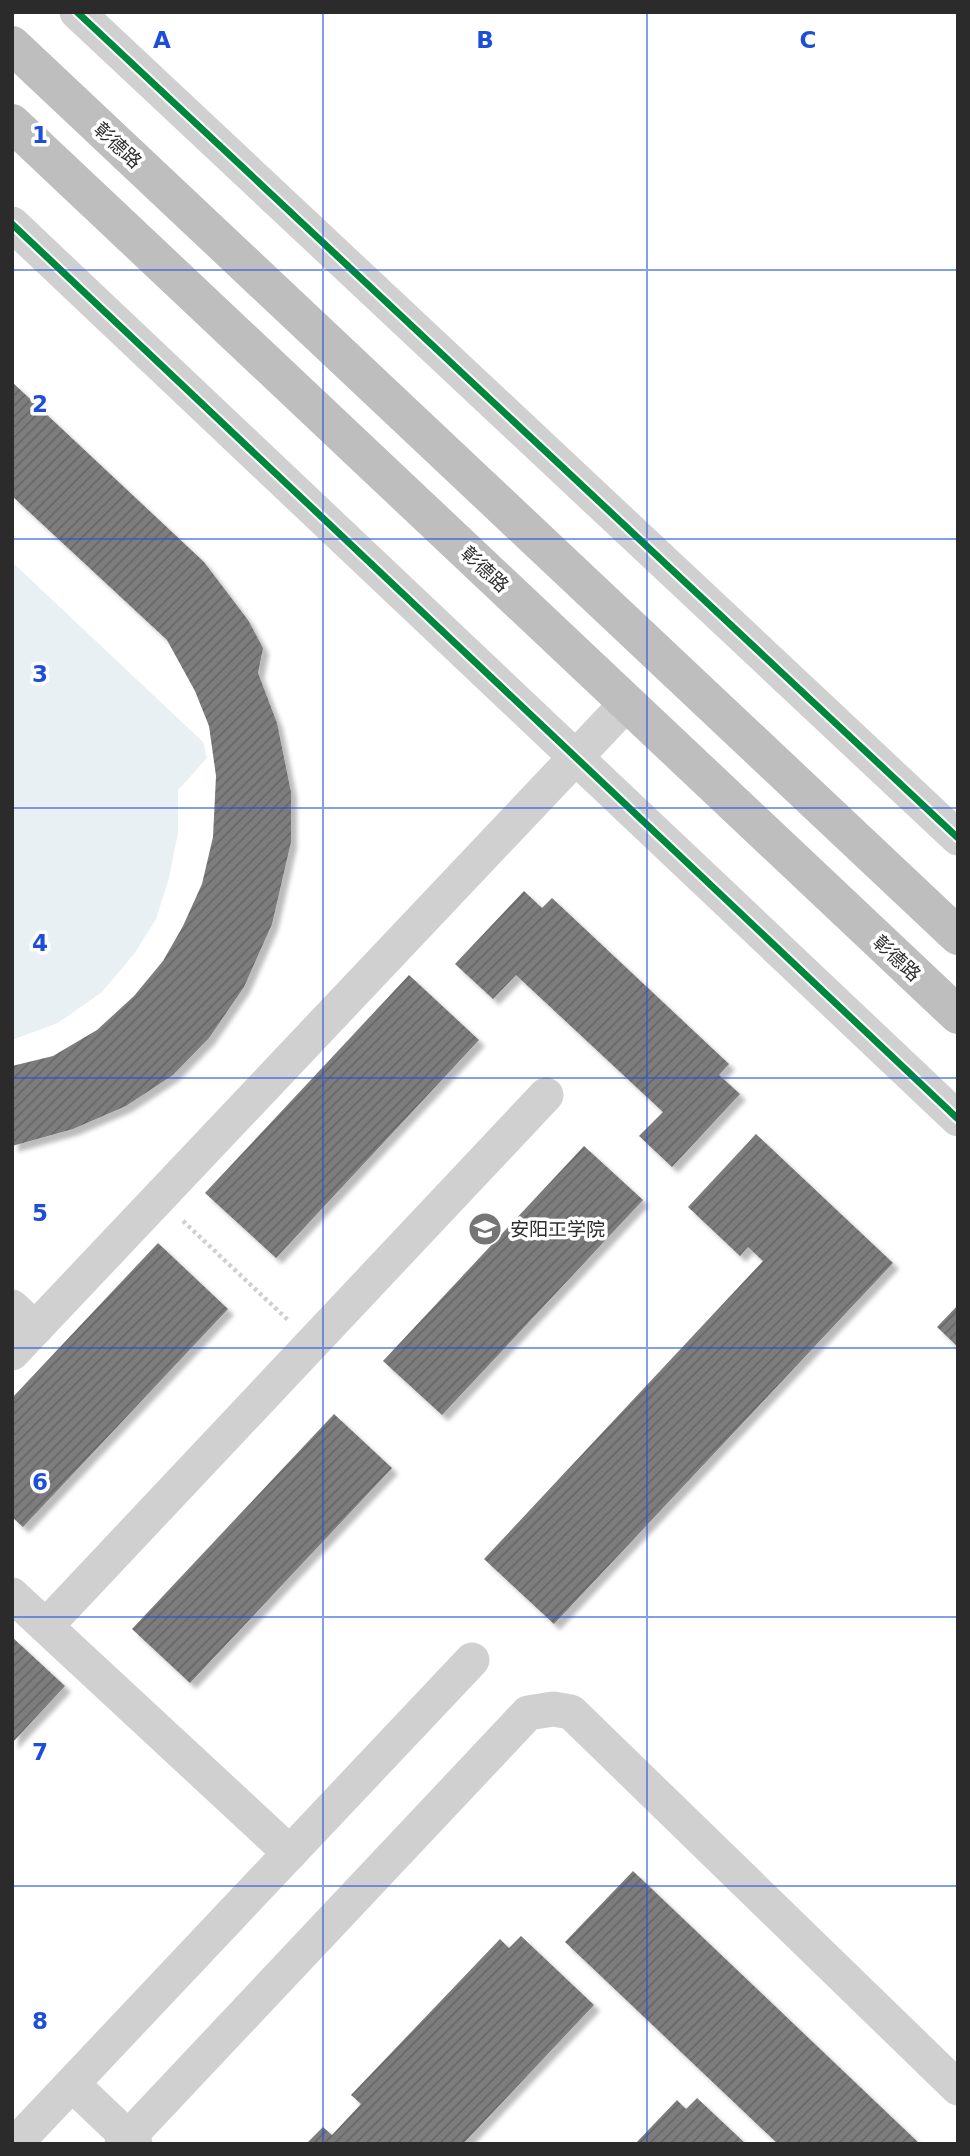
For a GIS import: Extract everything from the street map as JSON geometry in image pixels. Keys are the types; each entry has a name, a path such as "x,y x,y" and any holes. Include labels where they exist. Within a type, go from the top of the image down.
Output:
{"highway":[{"name":"彰德路","path":"12,45 958,936"},
{"name":"彰德路","path":"12,123 958,1015"}],"street":[{"path":"78,12 958,838"},
{"path":"12,224 958,1119"},
{"path":"20,1330 158,1198 627,703"},
{"path":"46,1626 546,1095"},
{"path":"12,1595 290,1853"},
{"path":"15,2144 472,1660"},
{"path":"72,2084 128,2142 528,1713 552,1709 571,1712 958,2088"}],"path":[{"path":"158,1198 313,1343"}],"shaded area":[{"path":"12,562 203,742 207,758 178,790 178,833 169,878 156,919 134,954 102,992 58,1023 12,1040"}],"building":[{"path":"12,382 204,562 248,620 263,648 258,673 277,723 291,792 291,842 272,924 244,987 209,1038 173,1075 126,1106 73,1129 12,1146 12,1066 53,1056 97,1030 134,996 163,961 183,926 202,884 213,837 216,776 209,726 195,691 167,640 12,496"},
{"path":"524,891 542,908 552,898 729,1064 719,1075 740,1094 672,1167 639,1136 663,1112 516,975 493,999 455,964"},
{"path":"409,975 479,1040 276,1258 205,1193"},
{"path":"756,1134 893,1263 554,1624 484,1559 763,1261 748,1247 740,1256 688,1207"},
{"path":"584,1146 643,1200 442,1415 383,1361"},
{"path":"158,1243 228,1309 23,1527 12,1517 12,1398"},
{"path":"958,1305 958,1347 937,1327"},
{"path":"334,1414 392,1468 190,1683 132,1629"},
{"path":"12,1637 65,1686 12,1743"},
{"path":"633,1871 920,2144 778,2144 565,1942"},
{"path":"521,1936 594,2005 463,2144 306,2144 323,2127 332,2135 361,2104 351,2095 500,1939 509,1948"},
{"path":"697,2098 746,2144 635,2144 677,2100 686,2109"}],"cycle path":[{"path":"77,12 958,838"},
{"path":"12,224 958,1119"}],"place":[{"name":"安阳工学院","path":"485,1229"}]}
